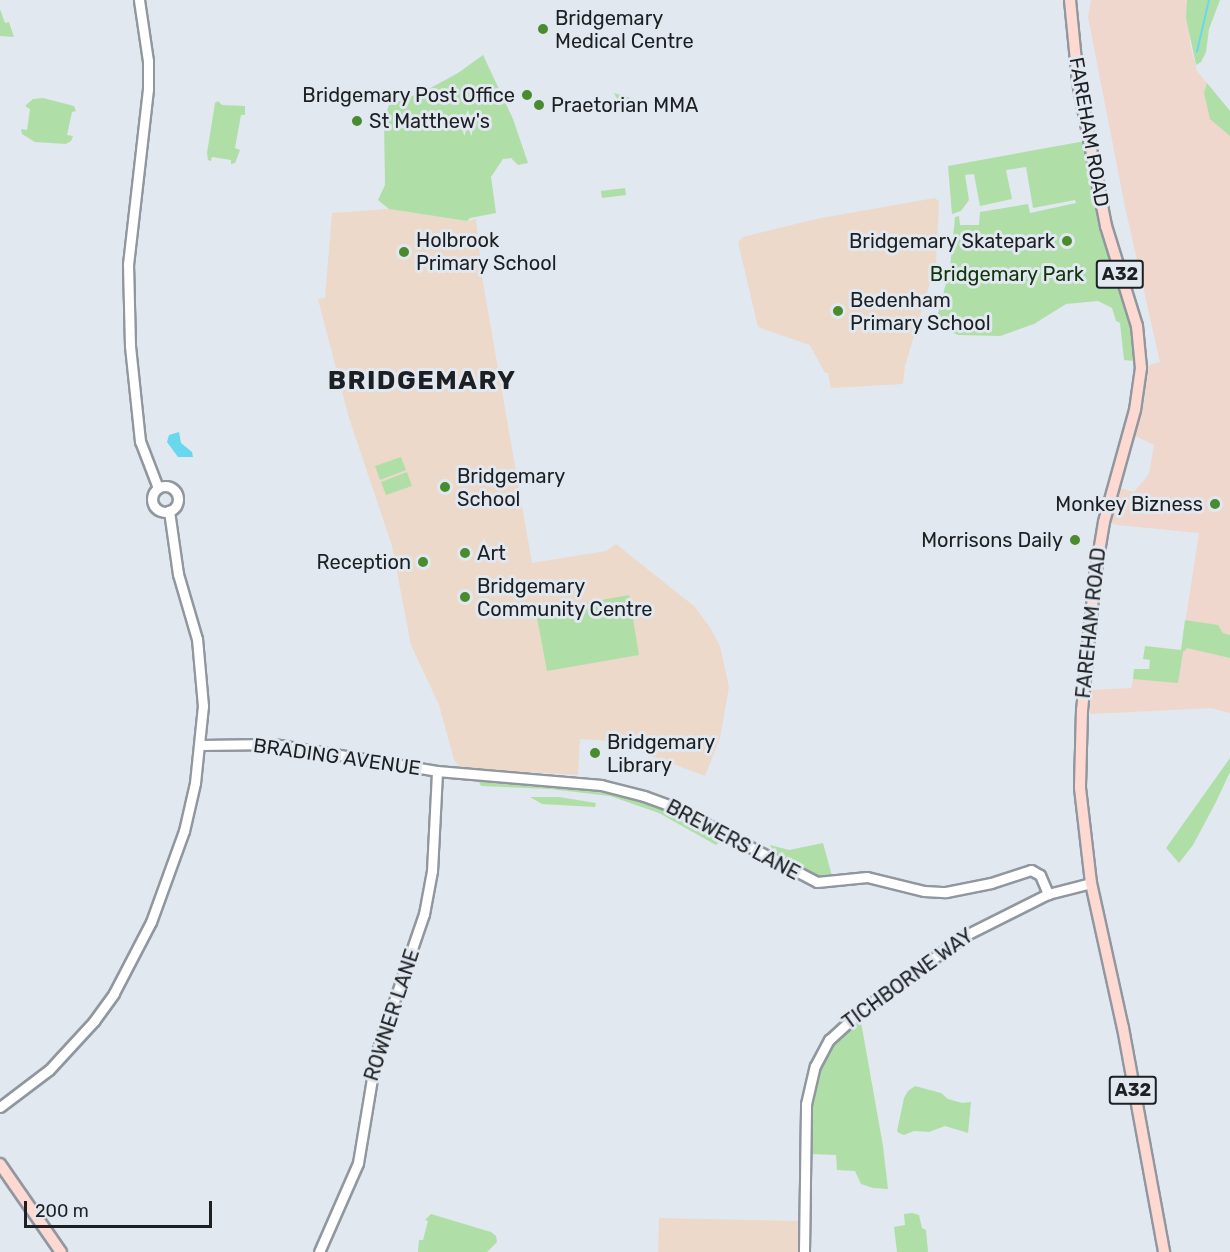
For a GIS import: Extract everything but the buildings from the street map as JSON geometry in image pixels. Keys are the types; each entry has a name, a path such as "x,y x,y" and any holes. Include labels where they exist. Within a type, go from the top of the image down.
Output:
{"main road":[{"name":"FAREHAM ROAD","path":"1070,0 1078,82 1106,226 1137,326 1142,368 1135,410 1115,473 1103,527 1082,710 1080,788 1091,883 1123,1028 1164,1252"},
{"path":"0,1164 61,1252"}],"street":[{"path":"139,0 148,61 148,89 132,218 128,286 135,418 140,441 158,488"},
{"path":"168,486 176,492 177,504 169,511 159,510 153,502 153,496 158,488 168,486"},
{"path":"0,1107 31,1086 69,1049 94,1021 125,975 151,922 173,866 188,815 200,745 203,706 200,665 189,609 178,574 169,511"},
{"name":"BRADING AVENUE","path":"200,745 273,744 437,771"},
{"name":"BREWERS LANE","path":"437,771 577,782 634,793 674,807 803,877 824,883 867,877 924,891 946,892 991,883 1031,870 1040,875 1048,894"},
{"name":"ROWNER LANE","path":"319,1252 358,1163 376,1054 424,914 432,871 437,771"},
{"name":"TICHBORNE WAY","path":"804,1252 806,1104 810,1083 824,1048 851,1018 966,935 1048,894 1091,883"}],"shaded area":[{"path":"1091,0 1187,0 1190,44 1197,71 1230,111 1230,713 1211,708 1090,714 1091,690 1131,688 1133,679 1176,682 1199,533 1111,523 1119,488 1134,492 1149,474 1154,445 1133,435 1144,402 1147,366 1160,362 1125,207 1088,17"},
{"name":"Bedenham Primary School","path":"935,198 939,201 936,263 905,366 903,384 831,388 828,373 825,373 810,345 758,327 738,242 743,237 816,219"},
{"name":"Bridgemary School","path":"389,209 467,221 476,219 482,277 532,563 606,551 616,544 695,607 709,626 720,646 729,687 720,738 705,776 611,741 580,739 578,775 461,768 454,760 439,705 411,645 392,546 349,418 318,299 325,298 332,213"},
{"path":"659,1218 800,1221 799,1252 658,1252"}],"green space":[{"path":"1187,0 1220,0 1209,29 1206,52 1201,62 1196,65 1186,18"},
{"path":"0,9 5,23 9,22 14,37 0,36"},
{"path":"483,55 513,119 528,163 518,165 511,158 503,159 491,177 496,213 470,218 467,221 389,209 378,200 385,185 384,119 389,105 425,91 458,73"},
{"path":"1207,83 1230,111 1230,136 1210,119 1204,93"},
{"path":"614,93 637,100 650,110 637,111 627,108 618,101"},
{"path":"43,98 74,106 76,111 72,112 67,135 73,136 66,144 35,142 22,134 21,129 27,130 30,109 25,106 33,99"},
{"path":"218,101 222,105 245,106 245,115 241,115 235,148 240,150 235,163 231,164 231,160 212,157 211,161 208,160 207,153 215,103"},
{"name":"Bridgemary Park","path":"1085,141 1131,320 1137,351 1134,361 1124,360 1120,323 1116,321 1112,308 1098,301 1066,304 1034,324 1000,336 958,335 935,325 950,268 955,217 959,216 960,225 979,225 980,212 1028,204 1030,213 1076,203 1075,200 1033,208 1026,167 1006,170 1012,199 980,206 974,174 965,175 969,200 961,211 952,214 948,166"},
{"path":"625,188 626,195 602,198 601,191"},
{"path":"401,457 406,470 380,480 375,466"},
{"path":"407,472 412,486 386,495 381,482"},
{"path":"629,595 639,655 547,671 536,612"},
{"path":"1185,620 1218,625 1223,633 1230,635 1230,658 1187,648 1183,652 1178,683 1133,679 1134,669 1149,669 1150,660 1143,659 1145,646 1181,650"},
{"path":"1230,758 1230,772 1216,802 1193,845 1179,863 1166,848"},
{"path":"482,779 616,794 677,814 721,837 721,841 716,845 659,813 610,796 550,789 481,786 479,782"},
{"path":"530,797 559,797 596,803 595,807 542,804"},
{"path":"823,843 832,876 822,878 776,855 770,845 789,850"},
{"path":"861,1022 883,1146 888,1189 861,1184 855,1171 837,1170 836,1155 811,1154 811,1104 818,1077 832,1047"},
{"path":"915,1086 941,1093 948,1099 962,1103 971,1102 968,1133 945,1126 929,1132 914,1131 904,1135 899,1133 897,1131 904,1098"},
{"path":"431,1214 491,1232 496,1236 497,1242 487,1252 418,1252 419,1240 423,1240 428,1221 425,1220"},
{"path":"904,1214 919,1215 922,1228 926,1230 928,1252 897,1252 894,1227 905,1225"}],"water":[{"path":"179,432 181,443 192,452 193,457 178,457 167,442 169,435"}],"waterway":[{"path":"1197,52 1209,0"}],"place":[{"name":"Bridgemary Medical Centre","path":"543,29"},
{"name":"Bridgemary Post Office","path":"527,95"},
{"name":"Praetorian MMA","path":"539,105"},
{"name":"St Matthew's","path":"357,121"},
{"name":"Bridgemary Skatepark","path":"1067,241"},
{"name":"Holbrook Primary School","path":"404,252"},
{"name":"Bedenham Primary School","path":"838,311"},
{"name":"Bridgemary School","path":"445,487"},
{"name":"Monkey Bizness","path":"1215,504"},
{"name":"Morrisons Daily","path":"1075,540"},
{"name":"Art","path":"465,553"},
{"name":"Reception","path":"423,562"},
{"name":"Bridgemary Community Centre","path":"465,597"},
{"name":"Bridgemary Library","path":"595,753"}],"district":[{"name":"BRIDGEMARY","path":"422,381"}]}
